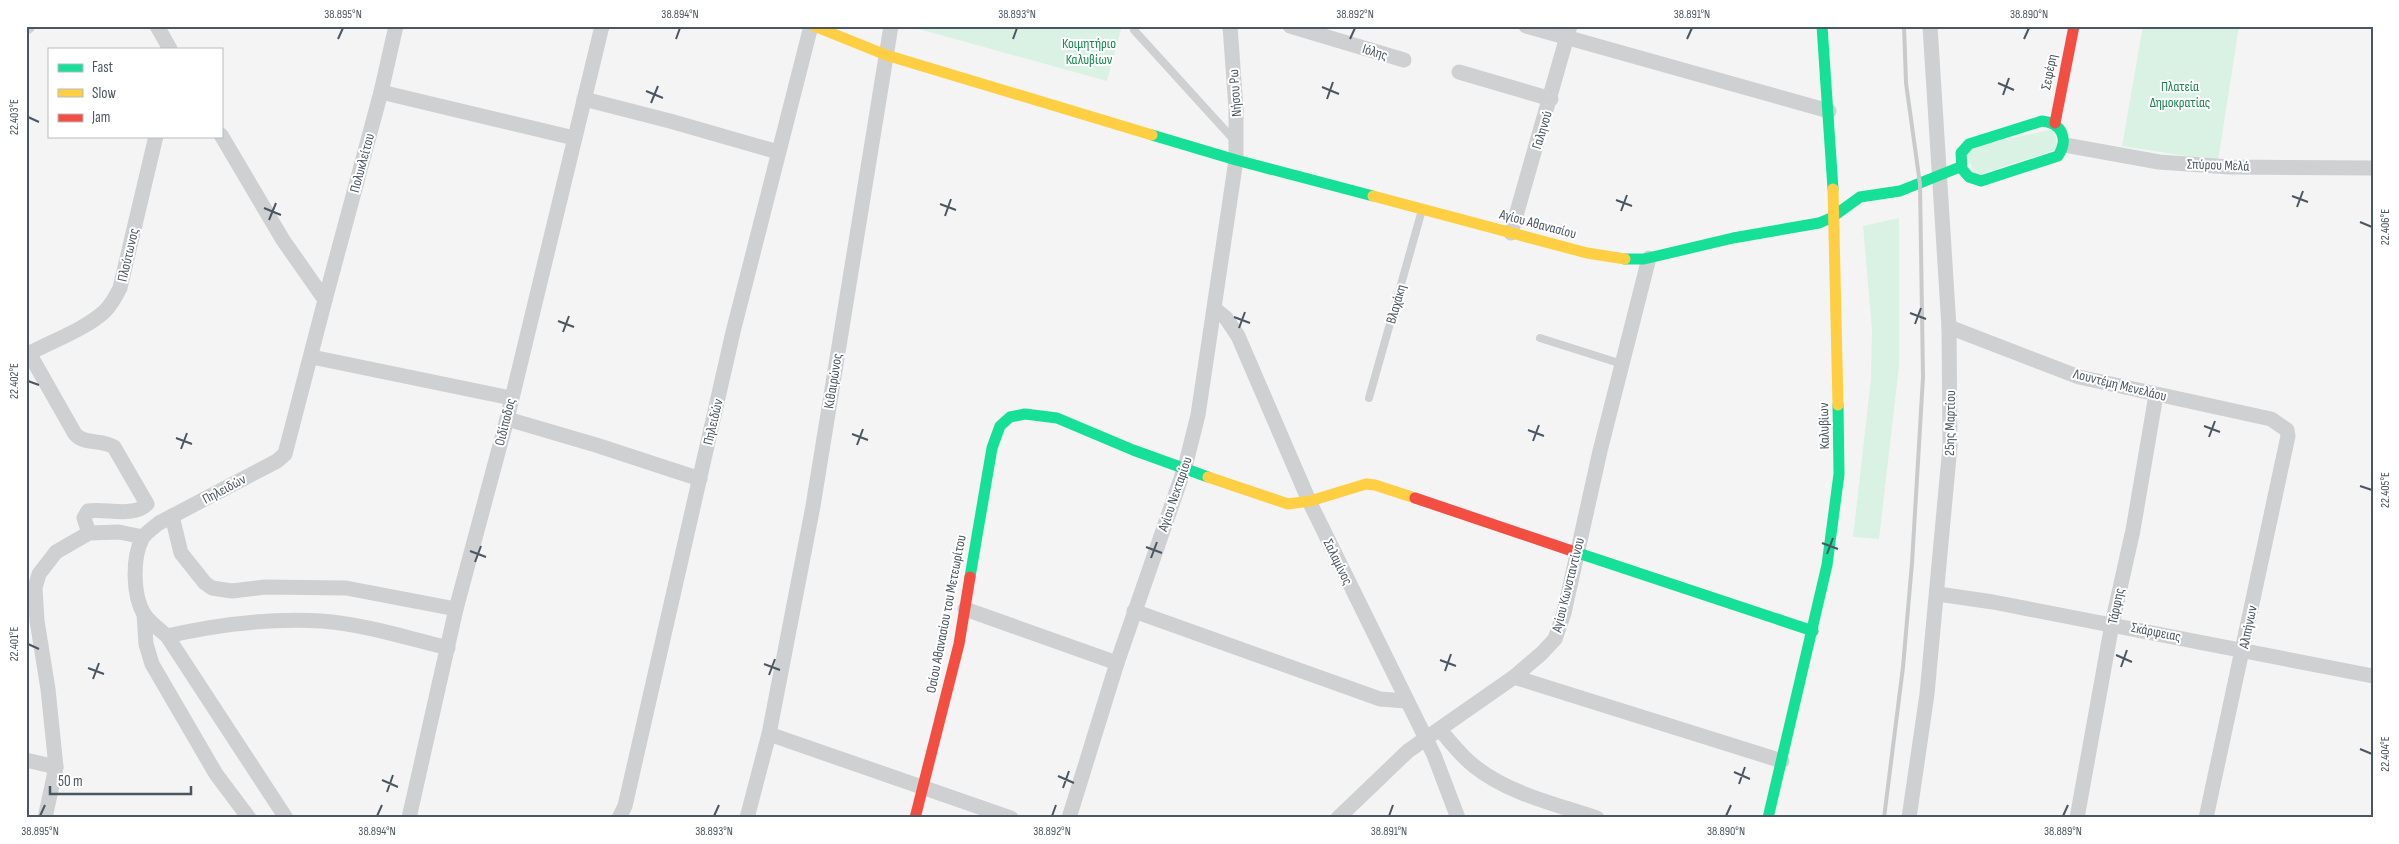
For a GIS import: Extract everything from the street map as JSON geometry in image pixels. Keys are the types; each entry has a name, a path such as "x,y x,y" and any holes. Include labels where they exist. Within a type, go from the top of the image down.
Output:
{"street":[{"path":"157,26 169,48"},
{"name":"Πολυκλείτου","path":"325,300 382,92 396,26"},
{"name":"Οιδίποδος","path":"409,818 456,609 507,419 602,26"},
{"name":"Αγίου Αθανασίου","path":"813,26 886,56 1236,160 1587,253 1628,259 1649,258 1733,238 1814,225 1834,216 1860,197 1900,190 1941,176 1960,167"},
{"name":"Πηλειδών","path":"618,818 625,806 733,332 778,152 813,26"},
{"name":"Κιθαιρώνος","path":"747,818 769,734 813,506 891,26"},
{"name":"Νήσου Ρω","path":"1230,26 1237,143 1236,160"},
{"name":"Ιόλης","path":"1290,26 1404,60"},
{"path":"1526,26 1569,32 1829,111"},
{"name":"Καλυβίων","path":"1768,818 1813,631 1828,556 1839,474 1834,216 1829,111 1822,26"},
{"name":"25ης Μαρτίου","path":"1910,818 1938,594 1950,446 1949,327 1941,176 1930,26"},
{"name":"Σεφέρη","path":"2055,123 2074,26"},
{"name":"Γαληνού","path":"1511,233 1569,32"},
{"path":"1459,72 1551,99"},
{"path":"382,92 574,138"},
{"path":"584,99 778,152"},
{"path":"2042,121 2055,123 2064,132 2065,145 2058,156 2052,159 1981,182 1968,178 1960,167 1960,154 1969,144 2042,121"},
{"path":"222,137 283,240 325,300"},
{"name":"Πλούτωνος","path":"28,354 94,319 106,311 112,302 120,288 156,138"},
{"name":"Σπύρου Μελά","path":"2065,145 2159,162 2230,167 2373,168"},
{"name":"Αγίου Νεκταρίου","path":"1069,818 1134,611 1185,467 1198,415 1236,160"},
{"name":"Αγίου Κωνσταντίνου","path":"1338,818 1408,751 1514,677 1542,653 1554,639 1564,613 1622,364 1649,258"},
{"name":"Πηλειδών","path":"143,537 172,516 277,461 285,454 312,357 325,300"},
{"name":"Σαλαμίνος","path":"1215,309 1226,318 1238,336 1310,503 1426,739 1458,818"},
{"name":"Λουντέμη Μενελάου","path":"1949,327 2079,377 2271,419 2288,430 2288,436"},
{"path":"28,354 75,434 84,440 105,442 114,447 147,504 142,509 133,512 102,509 88,511 84,518 89,533"},
{"path":"312,357 511,398"},
{"name":"Τάρφης","path":"2077,818 2112,624 2133,530 2156,395"},
{"name":"Οσίου Αθανασίου του Μετεωρίτου","path":"915,818 965,609 992,448 1001,425 1008,418 1029,415 1069,422 1131,449 1185,467"},
{"path":"507,419 596,445 700,479"},
{"name":"Αλπήνων","path":"2206,818 2244,649 2288,436"},
{"path":"1185,467 1288,504 1310,503 1356,487 1371,484 1813,631"},
{"path":"172,516 181,553 205,583 212,588 232,591 265,587 346,588 456,609"},
{"path":"45,818 56,768 48,689 37,621 36,588 39,574 56,552 89,533 119,532 143,537 136,553 134,569 136,588 144,614 146,644 152,664 216,774 249,818"},
{"name":"Σκάρφειας","path":"1938,594 2112,624 2373,676"},
{"path":"965,609 1117,663"},
{"path":"1134,611 1380,700 1406,701"},
{"path":"144,614 167,636 286,818"},
{"path":"167,636 216,624 322,621 398,635 448,648"},
{"path":"1514,677 1782,761"},
{"path":"1440,730 1465,758 1496,781 1518,791 1597,818"},
{"path":"769,734 1011,818"},
{"path":"26,760 56,768"}],"lane":[{"path":"1134,30 1237,143"},
{"name":"Βλαχάκη","path":"1369,398 1422,209"},
{"path":"1540,338 1622,364"}],"green space":[{"name":"Κοιμητήριο Καλυβίων","path":"908,26 1122,26 1107,81"},
{"name":"Πλατεία Δημοκρατίας","path":"2143,26 2239,26 2218,161 2122,146"},
{"path":"2054,129 2058,149 1975,176 1966,152 1971,147"},
{"path":"1899,218 1899,366 1879,539 1853,537 1871,379 1872,329 1863,226"}],"railway":[{"path":"1884,818 1903,667 1912,563 1923,377 1920,184 1906,83 1904,26"}],"traffic: fast":[{"path":"1822,26 1833,189"},
{"path":"2042,121 2049,122 2059,128 2062,133 2063,144 2058,156 1981,181 1969,177 1962,169 1961,153 1969,144 2042,121"},
{"path":"1152,135 1236,160 1373,196"},
{"path":"1625,259 1644,259 1733,238 1819,223 1831,218 1860,197 1900,191 1960,167"},
{"path":"1768,818 1827,565 1839,474 1838,405"},
{"path":"970,577 992,448 1000,426 1010,417 1025,414 1057,418 1133,450 1208,477"},
{"path":"1572,551 1813,631"}],"traffic: slow":[{"path":"814,26 886,55 1152,135"},
{"path":"1833,189 1838,405"},
{"path":"1373,196 1587,253 1625,259"},
{"path":"1208,477 1288,504 1310,501 1366,484 1375,485 1415,498"}],"traffic: jam":[{"path":"2055,123 2074,26"},
{"path":"1415,498 1572,551"},
{"path":"915,818 959,644 970,577"}]}
